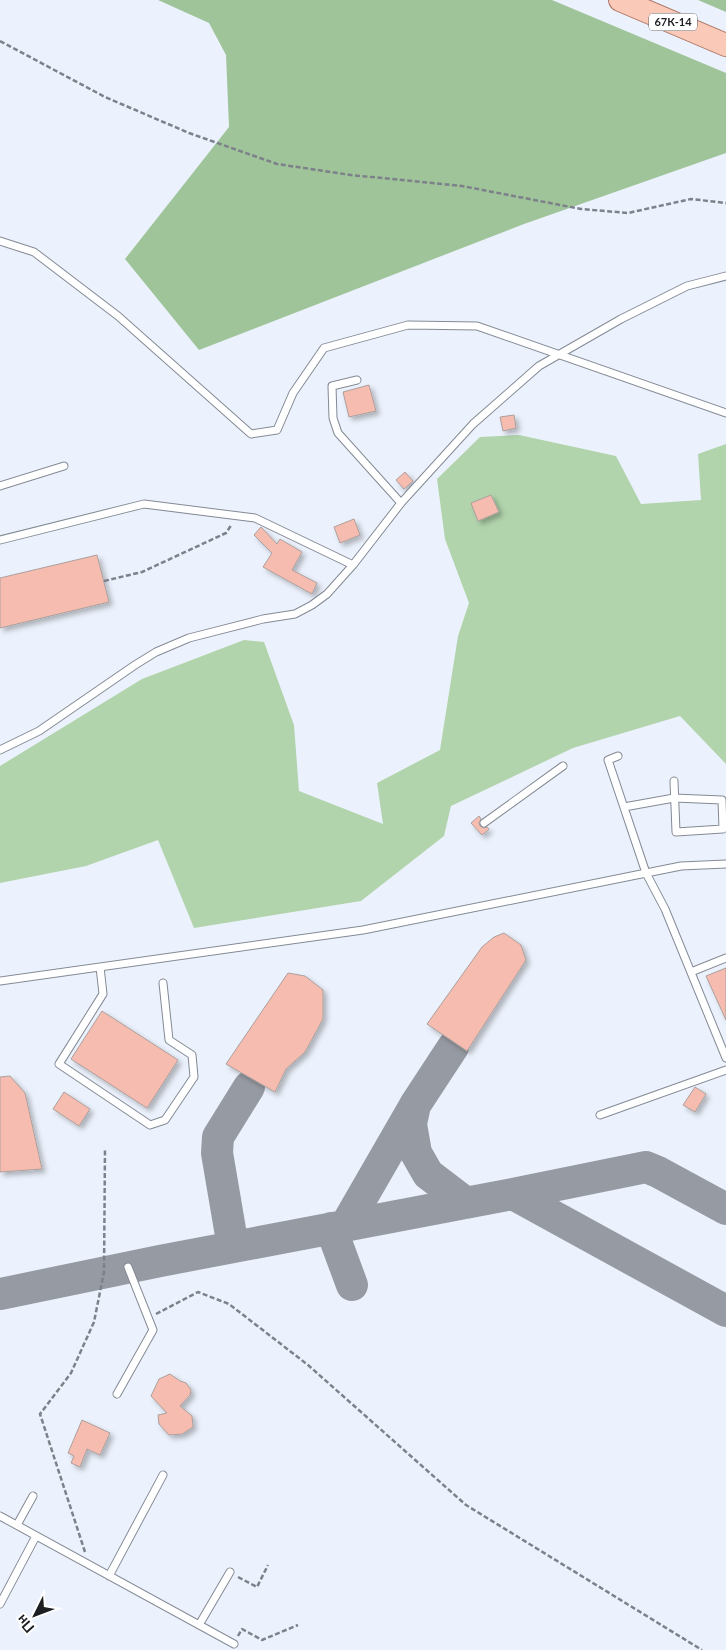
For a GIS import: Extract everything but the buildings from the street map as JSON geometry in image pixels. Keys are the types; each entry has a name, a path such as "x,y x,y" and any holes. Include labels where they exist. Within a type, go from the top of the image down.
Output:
{"main road":[{"name":"67К-14","path":"620,0 726,45"}],"lane":[{"path":"0,241 34,252 111,311 251,434 277,430 294,393 324,348 408,324 477,326 726,414"},
{"path":"0,750 39,731 135,664 156,652 189,638 263,619 295,614 312,605 327,594 353,565 401,503 472,424 539,366 621,319 688,286 726,276"},
{"path":"358,380 332,386 333,418 338,432 401,503"},
{"path":"0,486 64,466"},
{"path":"0,540 144,504 255,518 353,565"},
{"path":"618,756 608,760 646,873 665,909 726,1058"},
{"path":"484,823 563,766"},
{"path":"624,807 674,798 722,800 722,829 676,832 674,798 674,781"},
{"path":"0,981 363,930 681,866 726,864"},
{"path":"691,972 726,958"},
{"path":"100,967 103,994 59,1064 150,1125 165,1120 194,1077 192,1056 169,1040 163,983"},
{"path":"600,1116 726,1070"},
{"path":"117,1394 153,1330 128,1267"},
{"path":"109,1576 163,1475"},
{"path":"17,1525 33,1496"},
{"path":"0,1516 234,1644"},
{"path":"0,1604 36,1536"},
{"path":"199,1625 230,1572"}],"path":[{"path":"0,41 105,97 189,133 277,164 351,175 462,186 581,209 628,213 691,198 726,203"},
{"path":"104,582 142,572 226,533 237,516"},
{"path":"89,1565 40,1414 71,1374 94,1322 104,1272 105,1149"},
{"path":"148,1318 198,1292 229,1304 308,1364 466,1505 702,1650"},
{"path":"230,1572 257,1586 268,1565"},
{"path":"234,1644 242,1629 262,1640 298,1625"}],"green space":[{"path":"158,0 552,0 726,73 726,153 524,224 199,350 125,259 229,127 226,55 209,23"},
{"path":"698,0 726,0 726,12"},
{"path":"519,435 616,456 641,504 701,500 698,454 726,444 726,764 680,716 573,748 451,806 444,836 361,901 194,928 158,840 86,866 0,883 0,766 142,679 244,640 264,642 294,725 299,791 383,824 377,783 440,750 458,636 469,603 445,539 437,479 480,437"}],"taxiway":[{"path":"453,1047 415,1105 411,1124 416,1153 428,1174 466,1203"},
{"path":"233,1247 217,1153 218,1137 249,1087"},
{"path":"346,1225 414,1107"},
{"path":"513,1194 646,1167 726,1209"},
{"path":"0,1294 160,1261 513,1194 726,1311"},
{"path":"331,1228 352,1285"}]}
